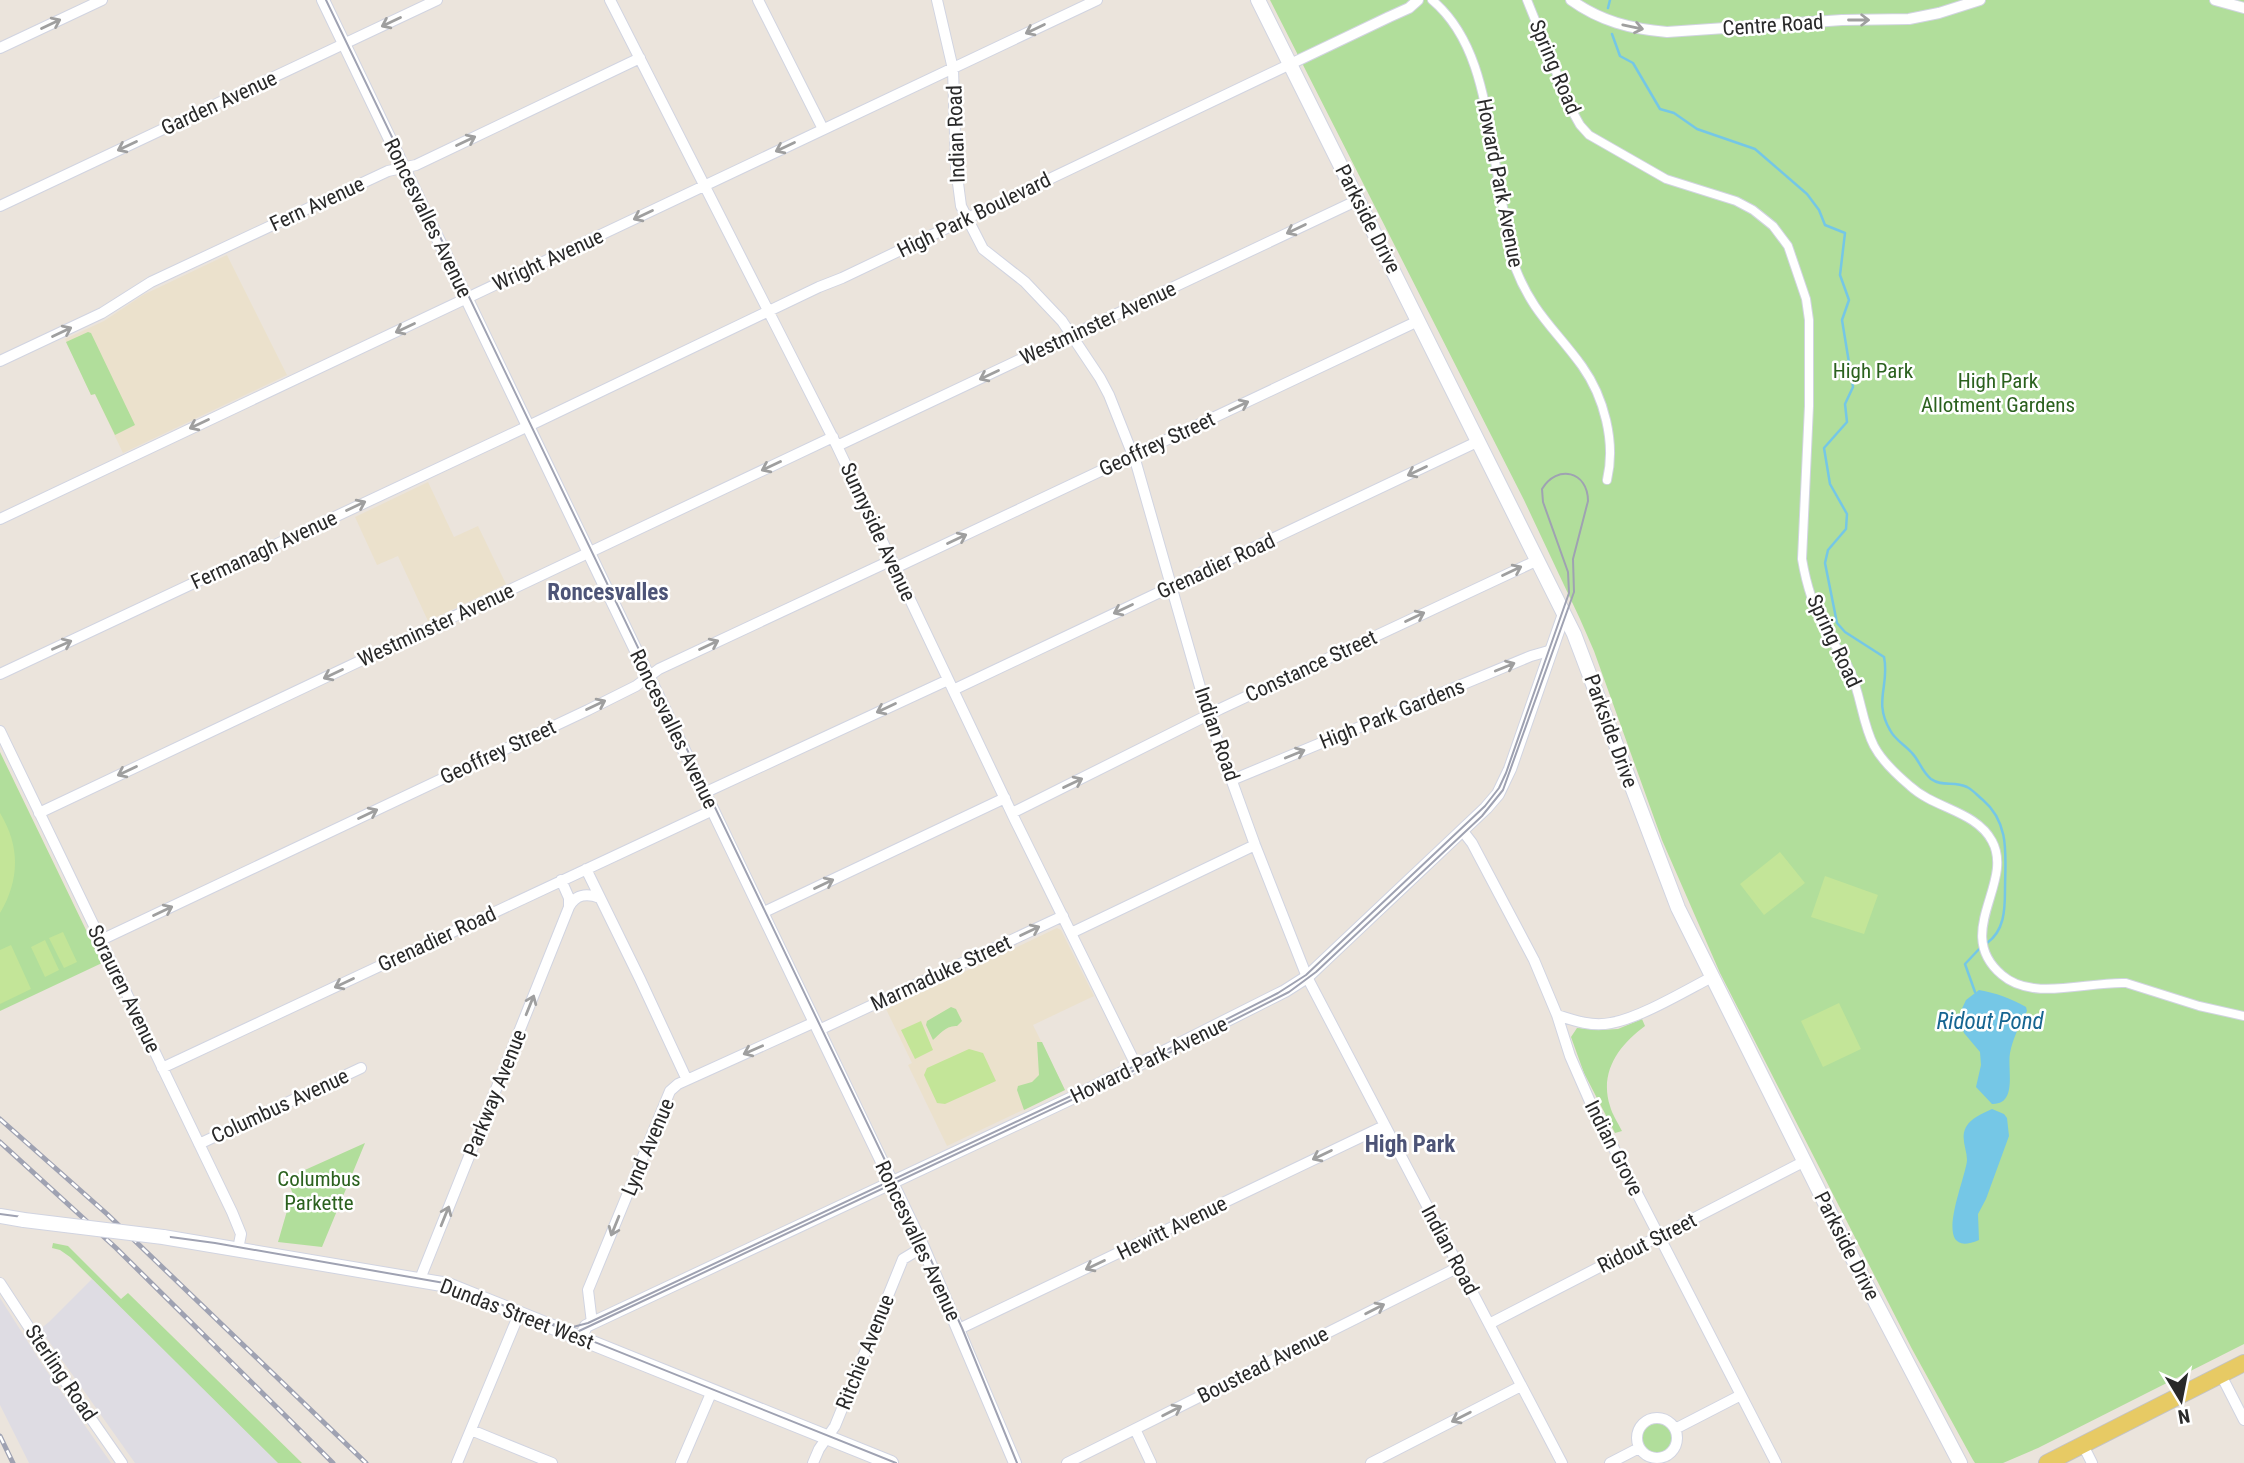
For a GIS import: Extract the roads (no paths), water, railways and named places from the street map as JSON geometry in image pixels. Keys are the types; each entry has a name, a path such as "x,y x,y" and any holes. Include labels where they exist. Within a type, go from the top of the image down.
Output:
{"main road":[{"name":"Parkside Drive","path":"1258,0 1564,614 1586,663 1678,908 1960,1463"},
{"name":"Dundas Street West","path":"0,1216 163,1237 420,1279 463,1290 891,1463"},
{"path":"2047,1463 2244,1363"}],"street":[{"path":"0,48 102,0"},
{"name":"Roncesvalles Avenue","path":"323,0 923,1247 1015,1463"},
{"name":"Garden Avenue","path":"0,206 438,0"},
{"name":"Sunnyside Avenue","path":"610,0 835,442 1004,798 1137,1067"},
{"path":"758,0 823,129"},
{"name":"Indian Road","path":"937,0 953,69 958,194 967,218 983,249 1037,294 1072,335 1109,395 1133,456 1208,715 1307,977 1562,1463"},
{"name":"Wright Avenue","path":"0,519 1097,0"},
{"name":"High Park Boulevard","path":"528,426 1409,8 1419,0"},
{"name":"Howard Park Avenue","path":"1432,0 1460,33 1477,75 1515,267 1523,290 1550,329 1581,366 1599,400 1611,443 1606,480"},
{"name":"Spring Road","path":"1527,0 1571,109 1589,135 1666,179 1736,201 1753,210 1773,226 1788,246 1806,299 1809,320 1809,406 1802,559 1805,576 1825,629 1839,648 1850,671 1869,733 1879,753 1911,787 1937,805 1975,820 1994,843 1997,859 1995,878 1981,936 1986,954 2000,974 2025,987 2051,989 2126,984 2199,1006 2244,1016"},
{"name":"Centre Road","path":"1571,0 1608,21 1639,29 1667,32 1842,20 1909,19 1980,0"},
{"path":"2215,0 2244,8"},
{"name":"Fern Avenue","path":"0,362 102,313 151,282 388,171 428,160 640,58"},
{"name":"Westminster Avenue","path":"39,813 588,552 1072,335 1358,200"},
{"name":"Geoffrey Street","path":"101,940 612,698 636,686 648,676 1133,456 1419,321"},
{"name":"Fermanagh Avenue","path":"0,674 528,426"},
{"name":"Grenadier Road","path":"705,793 1171,587 1479,442"},
{"name":"Constance Street","path":"1012,813 1208,715 1538,560"},
{"name":"Howard Park Avenue","path":"581,1337 586,1326 592,1322 1137,1067 1307,977 1486,808 1502,787 1564,614"},
{"name":"High Park Gardens","path":"1232,780 1531,656 1552,650"},
{"name":"Sorauren Avenue","path":"0,731 241,1234 238,1249"},
{"path":"762,913 1004,798"},
{"name":"Grenadier Road","path":"162,1069 713,810"},
{"name":"Indian Grove","path":"1462,831 1472,843 1534,960 1579,1079 1776,1463"},
{"path":"1071,933 1255,845"},
{"name":"Lynd Avenue","path":"586,869 687,1080 670,1091 588,1290 592,1322"},
{"path":"561,880 569,898 569,907"},
{"path":"569,907 577,897 589,895 600,898"},
{"name":"Parkway Avenue","path":"420,1279 569,907"},
{"name":"Marmaduke Street","path":"687,1080 880,1002 1063,916"},
{"path":"1557,1016 1582,1022 1611,1024 1712,977"},
{"name":"Columbus Avenue","path":"199,1144 361,1068"},
{"name":"Hewitt Avenue","path":"959,1329 1384,1126"},
{"name":"Ridout Street","path":"1489,1324 1805,1161"},
{"name":"Ritchie Avenue","path":"813,1463 835,1426 903,1259 923,1247"},
{"name":"Boustead Avenue","path":"1067,1463 1459,1267"},
{"name":"Sterling Road","path":"0,1283 122,1463"},
{"path":"457,1463 519,1314"},
{"path":"2221,1375 2244,1420"},
{"path":"1371,1463 1521,1387"},
{"path":"681,1463 712,1391"},
{"path":"1675,1429 1741,1395"},
{"path":"1647,1420 1666,1420 1675,1429 1675,1447 1667,1456 1648,1457 1639,1448 1637,1436 1647,1420"},
{"path":"1135,1429 1151,1463"},
{"path":"471,1430 552,1463"},
{"path":"2084,1445 2092,1463"},
{"path":"1610,1463 1639,1448"}],"water":[{"name":"Ridout Pond","path":"1979,990 2009,998 2026,1007 2027,1011 2010,1053 2008,1093 2000,1103 1992,1104 1976,1087 1981,1065 1980,1052 1964,1033 1958,1017 1966,1000"},
{"path":"1992,1109 2007,1118 2009,1136 1978,1214 1979,1240 1964,1244 1955,1239 1953,1229 1967,1160 1964,1131 1974,1118"}],"waterway":[{"path":"1608,8 1610,0"},
{"path":"1612,34 1620,56 1633,63 1660,109 1674,113 1697,129 1755,149 1807,194 1819,210 1825,225 1845,233 1840,275 1849,300 1842,320 1853,387 1845,404 1847,422 1824,448 1830,484 1847,514 1846,529 1828,550 1825,563 1837,623 1845,632 1884,657 1882,702 1885,720 1892,733 1931,779 1969,788 1992,809 1998,820 2005,842 2005,905 1997,933 1987,943"},
{"path":"1975,992 1965,964 1981,947"}],"tram line":[{"path":"326,0 894,1179 962,1328 1017,1463"},
{"path":"551,1324 573,1327 588,1323 1137,1065 1278,993 1306,975 1485,806 1499,788 1569,593 1568,572 1543,502 1542,489 1548,481 1563,474 1571,474 1583,483 1588,501 1573,559 1574,592 1503,790 1482,816 1316,972 1289,992 1129,1073 579,1331 559,1332"},
{"path":"0,1214 215,1243 450,1284 896,1463"}],"railway":[{"path":"0,1119 107,1214 366,1463"},
{"path":"0,1142 116,1248 333,1463"},
{"path":"0,1436 13,1463"}],"district":[{"name":"Roncesvalles","path":"608,592"},
{"name":"High Park","path":"1410,1144"}],"park label":[{"name":"High Park Allotment Gardens","path":"1998,393"},
{"name":"Columbus Parkette","path":"319,1191"}]}
